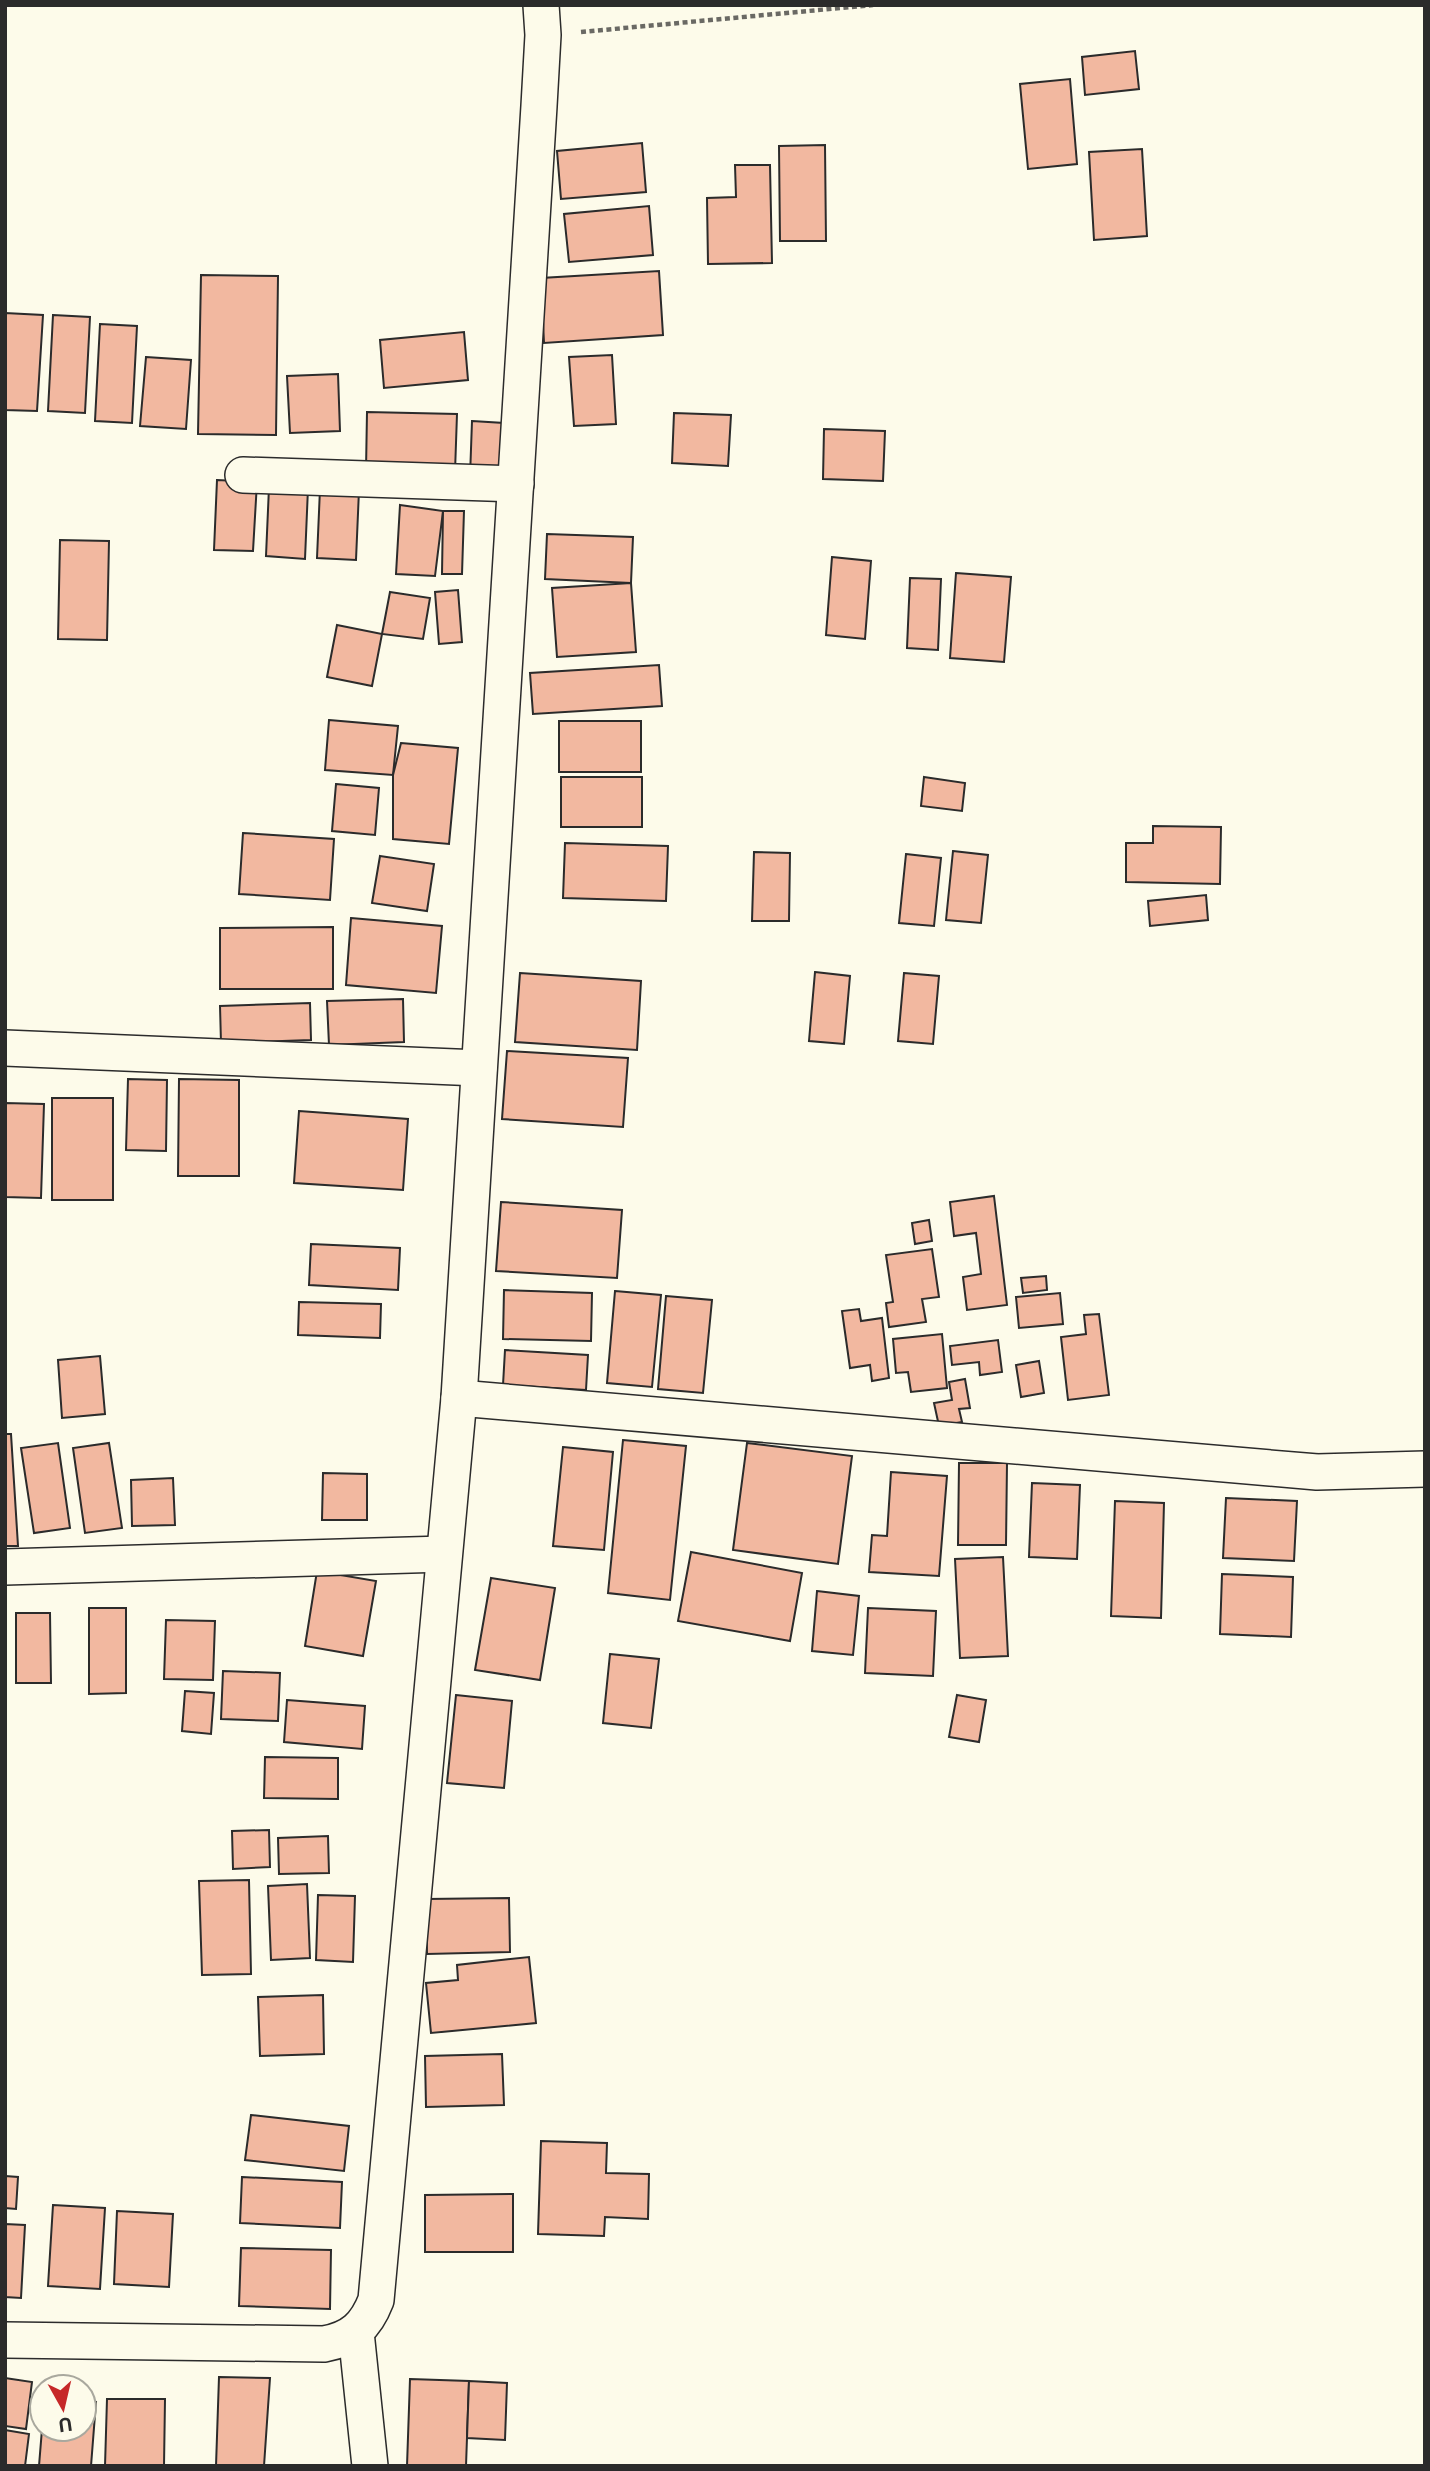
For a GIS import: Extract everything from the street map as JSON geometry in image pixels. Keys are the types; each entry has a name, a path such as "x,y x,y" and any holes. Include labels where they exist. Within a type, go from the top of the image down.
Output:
{"street":[{"path":"5,2340 324,2344 341,2341 356,2332 372,2311 376,2300 459,1398 542,20"},
{"path":"243,475 516,484"},
{"path":"5,1048 479,1068"},
{"path":"459,1398 1317,1472 1425,1469"},
{"path":"5,1567 444,1554"},
{"path":"356,2332 370,2466"}],"path":[{"path":"542,20 873,5"}],"building":[{"path":"1135,51 1139,89 1085,95 1082,57"},
{"path":"1070,79 1077,164 1028,169 1020,84"},
{"path":"642,143 646,192 561,199 557,151"},
{"path":"825,145 826,241 780,241 779,146"},
{"path":"1142,149 1147,236 1094,240 1089,152"},
{"path":"735,165 770,165 772,263 708,264 707,198 736,197"},
{"path":"649,206 653,255 569,262 564,214"},
{"path":"659,271 663,335 544,343 541,278"},
{"path":"201,275 278,276 276,435 198,434"},
{"path":"5,313 43,315 37,411 5,410"},
{"path":"53,315 90,317 85,413 48,411"},
{"path":"100,324 137,326 132,423 95,421"},
{"path":"464,332 468,380 384,388 380,340"},
{"path":"612,355 616,424 574,426 569,357"},
{"path":"146,357 191,360 186,429 140,426"},
{"path":"338,374 340,431 290,433 287,376"},
{"path":"367,412 457,414 455,472 366,470"},
{"path":"674,413 731,415 728,466 672,463"},
{"path":"472,421 504,423 502,477 470,477"},
{"path":"824,429 885,431 883,481 823,479"},
{"path":"217,480 257,482 253,551 214,550"},
{"path":"269,487 308,488 305,559 266,556"},
{"path":"320,489 359,490 356,560 317,558"},
{"path":"400,505 443,511 435,576 396,574"},
{"path":"443,511 464,511 462,574 442,574"},
{"path":"547,534 633,537 631,583 545,579"},
{"path":"60,540 109,541 107,640 58,639"},
{"path":"832,557 871,561 865,639 826,635"},
{"path":"956,573 1011,577 1004,662 950,658"},
{"path":"910,578 941,579 938,650 907,648"},
{"path":"631,583 636,652 557,657 552,588"},
{"path":"458,590 462,642 439,644 435,592"},
{"path":"390,592 430,598 423,639 382,634"},
{"path":"337,625 382,634 372,686 327,677"},
{"path":"659,665 662,706 533,714 530,673"},
{"path":"329,720 398,726 393,775 325,770"},
{"path":"559,721 641,721 641,772 559,772"},
{"path":"401,743 458,748 449,844 393,839 393,775"},
{"path":"561,777 642,777 642,827 561,827"},
{"path":"924,777 965,783 962,811 921,806"},
{"path":"336,784 379,788 375,835 332,831"},
{"path":"1153,826 1221,827 1220,884 1126,882 1126,843 1153,843"},
{"path":"243,833 334,839 330,900 239,894"},
{"path":"565,843 668,846 666,901 563,898"},
{"path":"953,851 988,855 981,923 946,920"},
{"path":"754,852 790,853 789,921 752,921"},
{"path":"906,854 941,858 934,926 899,923"},
{"path":"380,856 434,864 427,911 372,903"},
{"path":"1206,895 1208,920 1150,926 1148,901"},
{"path":"351,918 442,926 436,993 346,985"},
{"path":"333,927 333,989 220,989 220,928"},
{"path":"815,972 850,976 844,1044 809,1041"},
{"path":"520,973 641,981 637,1050 515,1042"},
{"path":"904,973 939,976 933,1044 898,1041"},
{"path":"403,999 404,1042 329,1045 327,1001"},
{"path":"310,1003 311,1040 221,1043 220,1006"},
{"path":"507,1051 628,1058 623,1127 502,1119"},
{"path":"128,1079 167,1080 166,1151 126,1150"},
{"path":"179,1079 239,1080 239,1176 178,1176"},
{"path":"52,1098 113,1098 113,1200 52,1200"},
{"path":"5,1103 44,1104 41,1198 5,1197"},
{"path":"299,1111 408,1119 403,1190 294,1183"},
{"path":"994,1196 1007,1305 967,1310 963,1277 981,1274 976,1233 954,1236 950,1202"},
{"path":"501,1202 622,1210 617,1278 496,1271"},
{"path":"929,1220 932,1241 915,1244 912,1223"},
{"path":"311,1244 400,1248 398,1290 309,1285"},
{"path":"932,1249 939,1297 922,1299 926,1322 889,1327 886,1303 893,1302 886,1255"},
{"path":"1046,1276 1047,1290 1023,1293 1021,1278"},
{"path":"504,1290 592,1293 591,1341 503,1339"},
{"path":"615,1291 661,1295 652,1387 607,1383"},
{"path":"1060,1293 1063,1324 1019,1328 1016,1297"},
{"path":"666,1296 712,1300 703,1393 658,1389"},
{"path":"299,1302 381,1304 380,1338 298,1335"},
{"path":"859,1309 861,1321 882,1318 889,1378 872,1381 870,1365 850,1368 842,1311"},
{"path":"1099,1314 1109,1395 1068,1400 1061,1337 1086,1334 1084,1315"},
{"path":"942,1334 947,1388 911,1392 908,1372 896,1373 893,1339"},
{"path":"998,1340 1002,1372 980,1375 979,1362 952,1365 950,1346"},
{"path":"505,1350 588,1355 586,1390 503,1385"},
{"path":"100,1356 105,1414 62,1418 58,1360"},
{"path":"1039,1361 1044,1393 1021,1397 1016,1365"},
{"path":"965,1379 970,1408 959,1409 962,1422 939,1426 934,1403 952,1400 949,1382"},
{"path":"5,1434 11,1434 18,1546 5,1546"},
{"path":"623,1440 686,1446 670,1600 608,1593"},
{"path":"58,1443 70,1528 34,1533 21,1448"},
{"path":"109,1443 122,1528 85,1533 73,1448"},
{"path":"747,1443 852,1456 838,1564 733,1550"},
{"path":"563,1447 613,1452 604,1550 553,1546"},
{"path":"959,1463 1007,1463 1006,1545 958,1545"},
{"path":"891,1472 947,1476 939,1576 869,1572 872,1535 887,1536"},
{"path":"323,1473 367,1474 367,1520 322,1520"},
{"path":"173,1478 175,1525 132,1526 131,1480"},
{"path":"1032,1483 1080,1485 1077,1559 1029,1557"},
{"path":"1226,1498 1297,1501 1294,1561 1223,1558"},
{"path":"1115,1501 1164,1503 1161,1618 1111,1616"},
{"path":"691,1552 802,1573 790,1641 678,1621"},
{"path":"1003,1557 1008,1656 960,1658 955,1559"},
{"path":"317,1571 376,1581 363,1656 305,1646"},
{"path":"1222,1574 1293,1577 1291,1637 1220,1634"},
{"path":"491,1578 555,1588 540,1680 475,1670"},
{"path":"817,1591 859,1596 853,1655 812,1651"},
{"path":"89,1608 126,1608 126,1693 89,1694"},
{"path":"868,1608 936,1611 933,1676 865,1673"},
{"path":"16,1613 50,1613 51,1683 16,1683"},
{"path":"166,1620 215,1621 213,1680 164,1679"},
{"path":"610,1654 659,1659 651,1728 603,1723"},
{"path":"223,1671 280,1673 278,1721 221,1719"},
{"path":"185,1691 214,1693 211,1734 182,1731"},
{"path":"456,1695 512,1701 504,1788 447,1783"},
{"path":"957,1695 986,1700 979,1742 949,1737"},
{"path":"287,1700 365,1706 362,1749 284,1742"},
{"path":"265,1757 338,1758 338,1799 264,1798"},
{"path":"269,1830 270,1867 233,1869 232,1831"},
{"path":"328,1836 329,1873 279,1874 278,1838"},
{"path":"249,1880 251,1974 202,1975 199,1881"},
{"path":"307,1884 310,1958 271,1960 268,1886"},
{"path":"318,1895 355,1896 353,1962 316,1960"},
{"path":"509,1898 510,1952 427,1954 426,1899"},
{"path":"529,1957 536,2023 431,2033 426,1983 458,1980 457,1965"},
{"path":"323,1995 324,2054 260,2056 258,1997"},
{"path":"502,2054 504,2105 426,2107 425,2056"},
{"path":"251,2115 349,2126 344,2171 245,2160"},
{"path":"541,2141 607,2143 606,2173 649,2174 648,2219 605,2217 604,2236 538,2234"},
{"path":"5,2176 18,2177 16,2209 5,2208"},
{"path":"242,2177 342,2182 340,2228 240,2223"},
{"path":"513,2194 513,2252 425,2252 425,2195"},
{"path":"53,2205 105,2208 100,2289 48,2286"},
{"path":"117,2211 173,2214 169,2287 114,2284"},
{"path":"5,2224 25,2225 21,2298 5,2297"},
{"path":"241,2248 331,2250 330,2309 239,2306"},
{"path":"219,2377 270,2378 264,2466 216,2466"},
{"path":"5,2378 28,2381 26,2429 5,2426"},
{"path":"410,2379 469,2381 466,2466 407,2466"},
{"path":"469,2381 507,2383 505,2440 467,2438"},
{"path":"107,2399 165,2399 164,2466 105,2466"},
{"path":"5,2430 28,2434 25,2466 5,2466"},
{"path":"41,2443 93,2443 91,2466 39,2466"}]}
